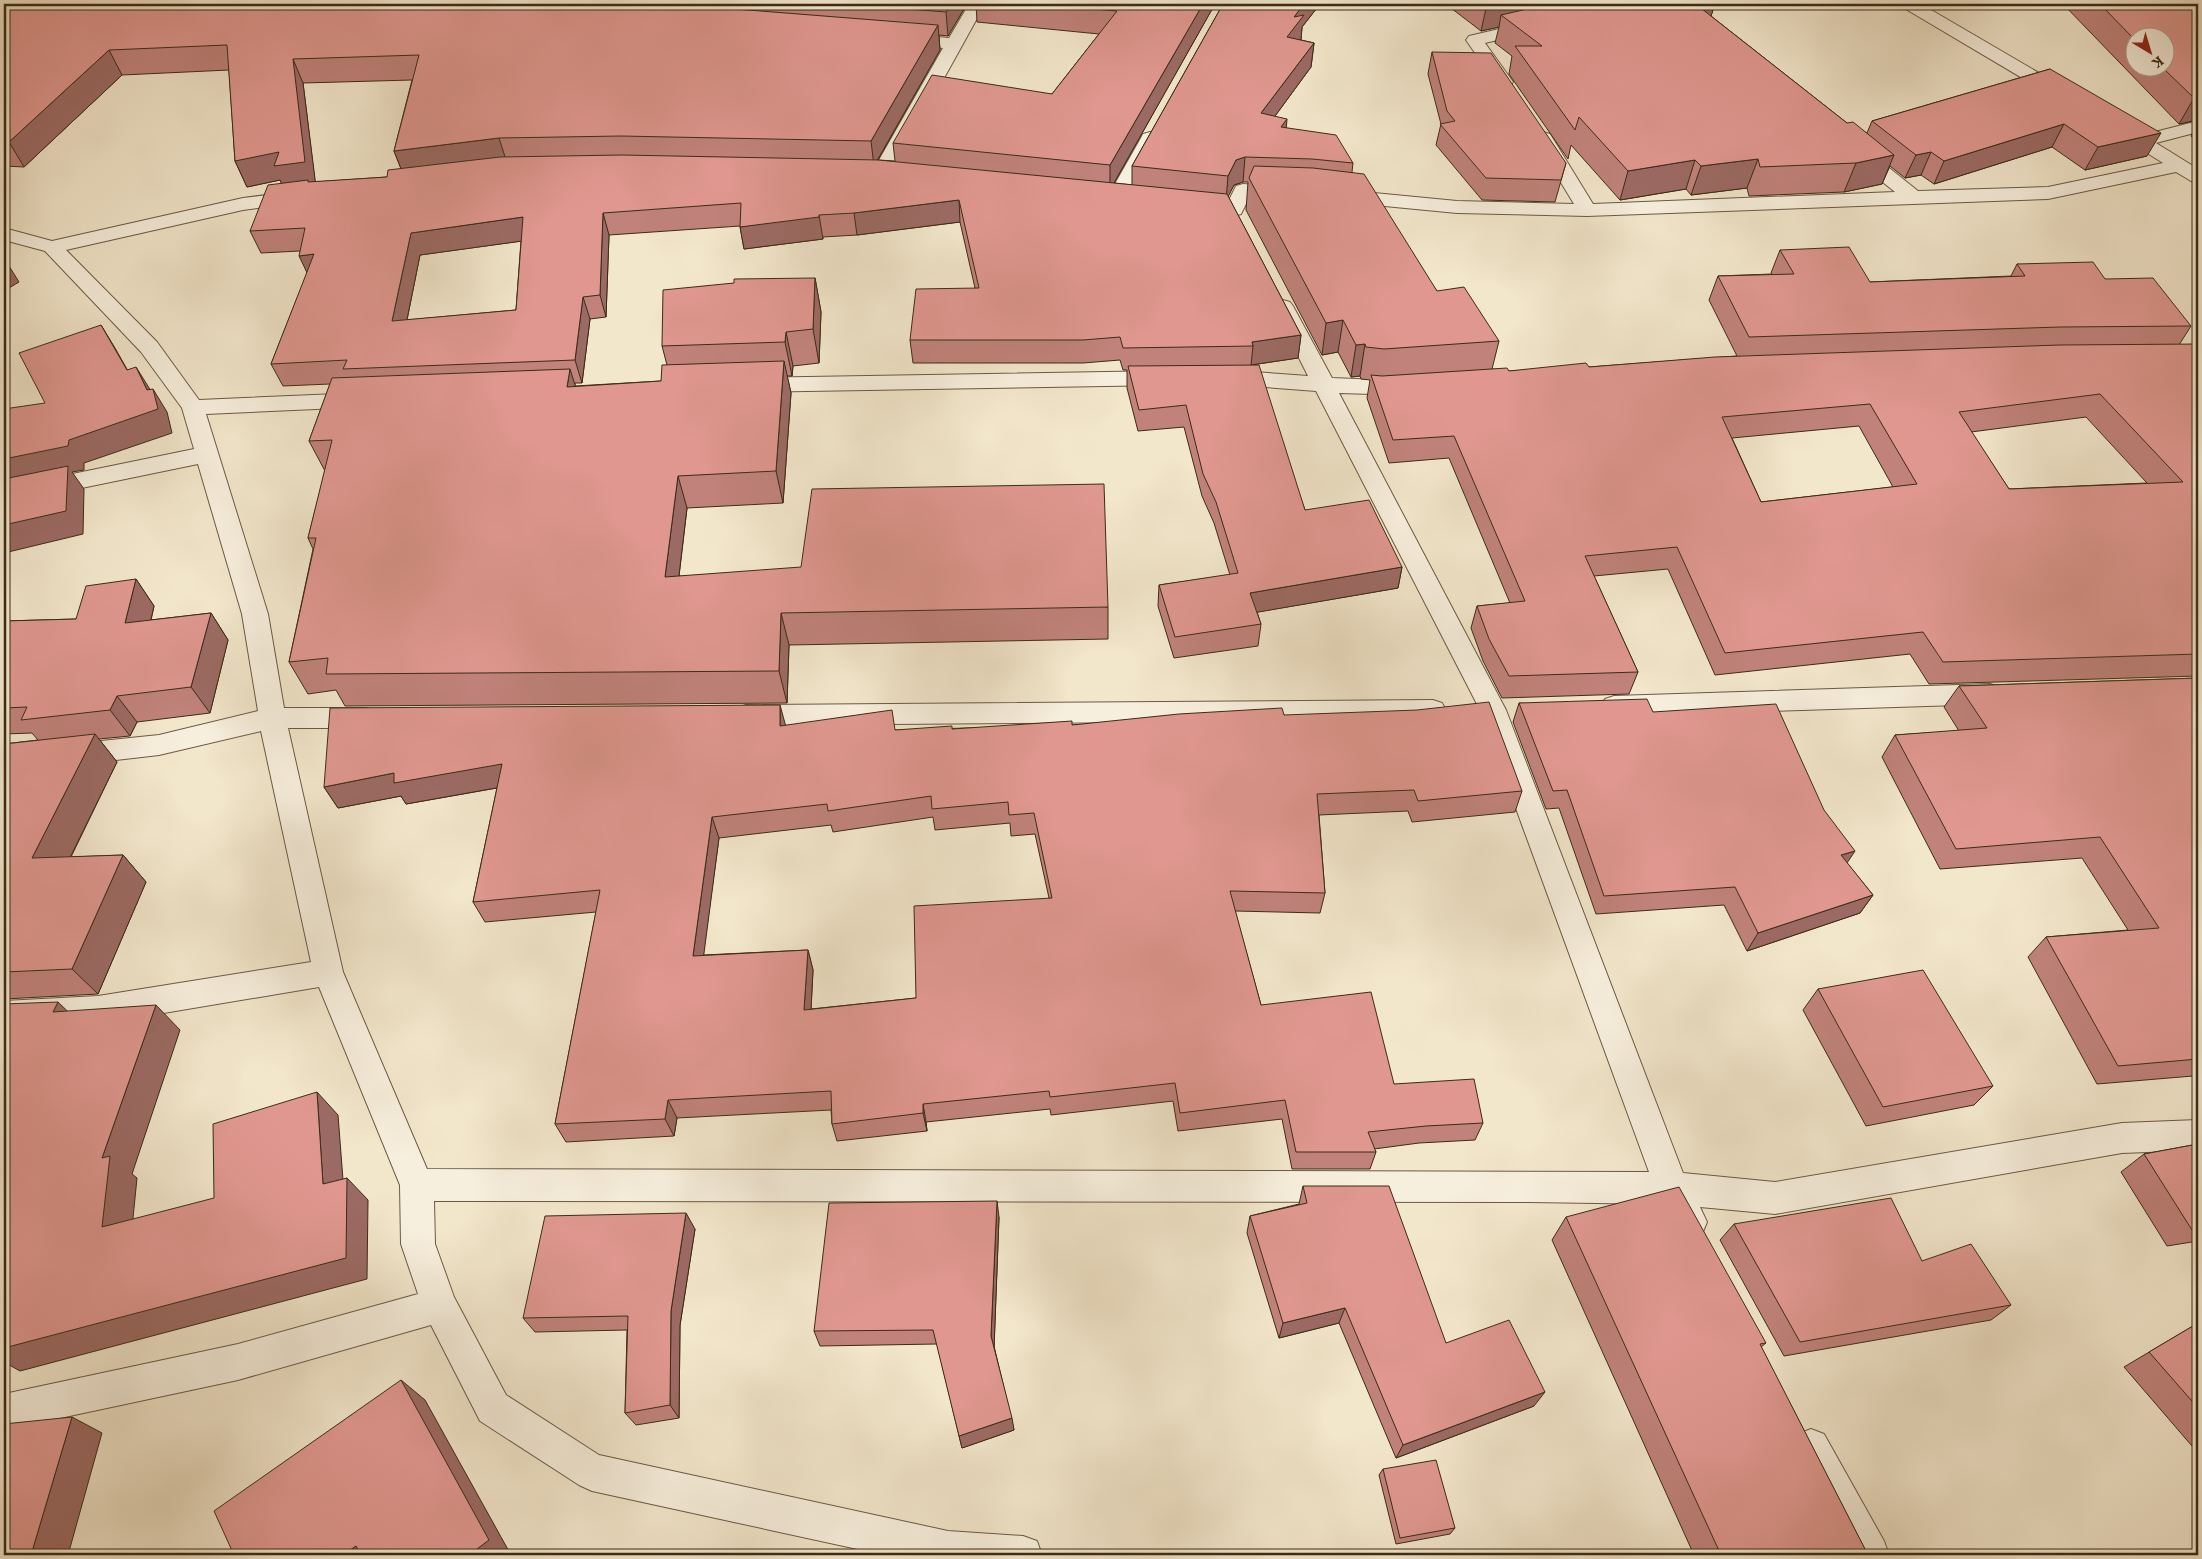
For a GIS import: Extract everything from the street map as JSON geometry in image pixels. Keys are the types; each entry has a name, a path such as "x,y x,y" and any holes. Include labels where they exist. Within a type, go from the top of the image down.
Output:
{"street":[{"path":"881,175 976,4"},
{"path":"1910,4 2072,100"},
{"path":"1514,97 1475,40 1550,22"},
{"path":"886,38 954,44"},
{"path":"2107,120 2198,177"},
{"path":"1117,198 1159,122"},
{"path":"1531,122 1560,163 1587,210"},
{"path":"2141,141 2198,126"},
{"path":"1838,137 1913,197"},
{"path":"1328,194 1456,207 1587,210 2048,193 2180,165"},
{"path":"1230,215 1244,190 1299,192"},
{"path":"4,234 52,247 242,204 321,194"},
{"path":"52,247 148,346 193,407 255,614 272,718 328,972 417,1185 418,1244 439,1305 493,1408 592,1472 948,1550 1023,1555"},
{"path":"1274,288 1492,710 1672,1188 1705,1249"},
{"path":"730,386 1250,377 1378,390 1427,386"},
{"path":"193,407 382,400"},
{"path":"4,496 208,454"},
{"path":"1592,706 2009,693"},
{"path":"720,716 1522,709"},
{"path":"4,762 159,746 272,718 392,718"},
{"path":"4,1015 98,1010 328,972"},
{"path":"417,1185 1510,1186 1672,1188 1775,1198 2122,1138 2198,1136"},
{"path":"4,1412 238,1362 439,1305"},
{"path":"1795,1415 1870,1555"}],"building":[{"path":"846,4 951,4 946,12"},
{"path":"1039,4 1203,4 1110,165 893,143 932,75 1052,94 1117,11"},
{"path":"1223,4 1304,4 1294,17 1304,15 1287,37 1314,43 1261,113 1287,119 1281,127 1336,135 1353,163 1312,159 1245,157 1236,160 1228,176 1132,166"},
{"path":"1549,4 1710,4 1714,7 1702,9 1847,123 1853,122 1894,155 1856,163 1760,167 1758,159 1701,166 1695,160 1628,171 1579,117 1575,130 1515,46 1542,46 1501,15"},
{"path":"2100,4 2198,4 2198,97 2194,98 2173,78 2174,28 2124,29"},
{"path":"4,6 537,6 735,9 938,25 871,141 621,136 499,138 394,151 419,55 293,59 305,162 274,166 279,152 235,161 227,45 109,50 9,142 4,142"},
{"path":"1432,52 1491,53 1566,163 1561,180 1486,178 1440,124 1455,121 1447,111"},
{"path":"2050,69 2161,133 2098,147 2064,124 1944,161 1931,152 1916,155 1872,121"},
{"path":"622,155 878,160 1227,194 1301,335 1252,342 1253,346 1123,348 1120,337 1083,340 910,340 916,289 979,288 959,200 854,213 819,215 819,217 740,227 741,203 603,213 600,295 583,297 575,360 343,369 347,360 271,364 314,254 299,256 305,228 250,231 268,185 308,180 308,182 387,177 388,170 500,157","holes":["523,217 516,310 392,321 411,233"]},
{"path":"1254,166 1313,168 1364,174 1437,291 1464,287 1499,341 1384,349 1366,347 1365,344 1356,345 1343,320 1326,323 1249,178"},
{"path":"1849,247 1870,282 2025,276 2017,264 2093,262 2105,279 2153,278 2191,326 2060,327 1749,337 1718,276 1794,274 1780,250"},
{"path":"815,278 813,329 786,332 785,342 662,346 663,290 734,283 734,279"},
{"path":"101,325 127,370 136,367 147,390 153,389 158,409 69,440 68,446 4,459 4,409 45,403 19,353"},
{"path":"2198,344 2198,654 1943,662 1923,632 1725,653 1677,547 1585,556 1638,672 1509,676 1489,639 1477,606 1525,601 1454,436 1393,440 1371,375 1382,376 1507,368 1509,371 1586,363 1589,367 1715,357 2059,345","holes":["2100,394 2183,482 2009,489 1959,412","1870,404 1917,484 1761,502 1722,417"]},
{"path":"784,361 776,471 678,476 665,577 801,567 812,489 1104,484 1108,607 781,613 779,671 326,674 328,658 289,662 316,538 308,538 332,440 309,441 332,378 570,369 567,387 661,381 662,365"},
{"path":"1259,365 1305,510 1369,500 1402,567 1250,593 1261,624 1175,637 1159,585 1238,573 1216,502 1203,474 1186,405 1139,410 1128,366"},
{"path":"68,466 66,511 4,525 4,479"},
{"path":"136,579 125,623 211,613 191,687 117,696 110,710 21,720 27,707 4,708 4,621 76,619 86,586"},
{"path":"2198,678 2198,1059 2118,1066 2046,937 2159,928 2100,837 1956,849 1895,735 1987,728 1959,686"},
{"path":"1647,699 1653,712 1776,704 1824,810 1855,851 1841,855 1873,895 1758,933 1735,887 1604,896 1567,790 1553,791 1519,703"},
{"path":"1489,702 1522,791 1418,801 1414,790 1317,794 1325,893 1230,891 1261,1005 1371,992 1394,1084 1474,1079 1483,1123 1368,1132 1376,1152 1296,1152 1285,1100 1180,1113 1175,1083 1050,1097 1049,1091 923,1104 923,1113 832,1124 831,1091 668,1100 665,1119 555,1124 600,890 473,902 502,764 394,783 394,773 324,787 330,708 780,705 780,726 892,710 895,730 952,726 952,729 1072,721 1072,725 1179,714 1282,708 1284,715 1417,710","holes":["931,796 932,809 1008,802 1009,815 1034,813 1052,898 914,906 916,998 804,1010 808,950 693,956 712,817 827,804 828,811"]},
{"path":"95,734 32,858 123,855 72,969 4,972 4,744"},
{"path":"1923,970 1993,1086 1883,1107 1818,989"},
{"path":"58,1002 53,1012 156,1005 102,1158 110,1156 102,1227 214,1198 213,1124 317,1092 323,1184 347,1178 346,1258 4,1348 4,1004"},
{"path":"2198,1144 2198,1229 2192,1230 2144,1154"},
{"path":"1303,1186 1389,1186 1446,1343 1509,1320 1545,1392 1403,1445 1345,1308 1283,1323 1250,1216 1307,1203"},
{"path":"1679,1187 1766,1343 1760,1344 1868,1555 1721,1555 1566,1217"},
{"path":"1891,1198 1922,1261 1971,1244 2011,1305 1800,1342 1734,1224"},
{"path":"997,1201 991,1336 1012,1418 959,1436 933,1330 814,1331 829,1203"},
{"path":"686,1213 671,1311 670,1405 625,1413 628,1316 523,1318 545,1216"},
{"path":"2198,1323 2198,1408 2149,1352"},
{"path":"401,1380 489,1540 469,1555 361,1555 356,1546 343,1555 234,1555 214,1511"},
{"path":"72,1417 31,1555 4,1555 4,1424"},
{"path":"1436,1460 1455,1528 1400,1538 1383,1469"}]}
